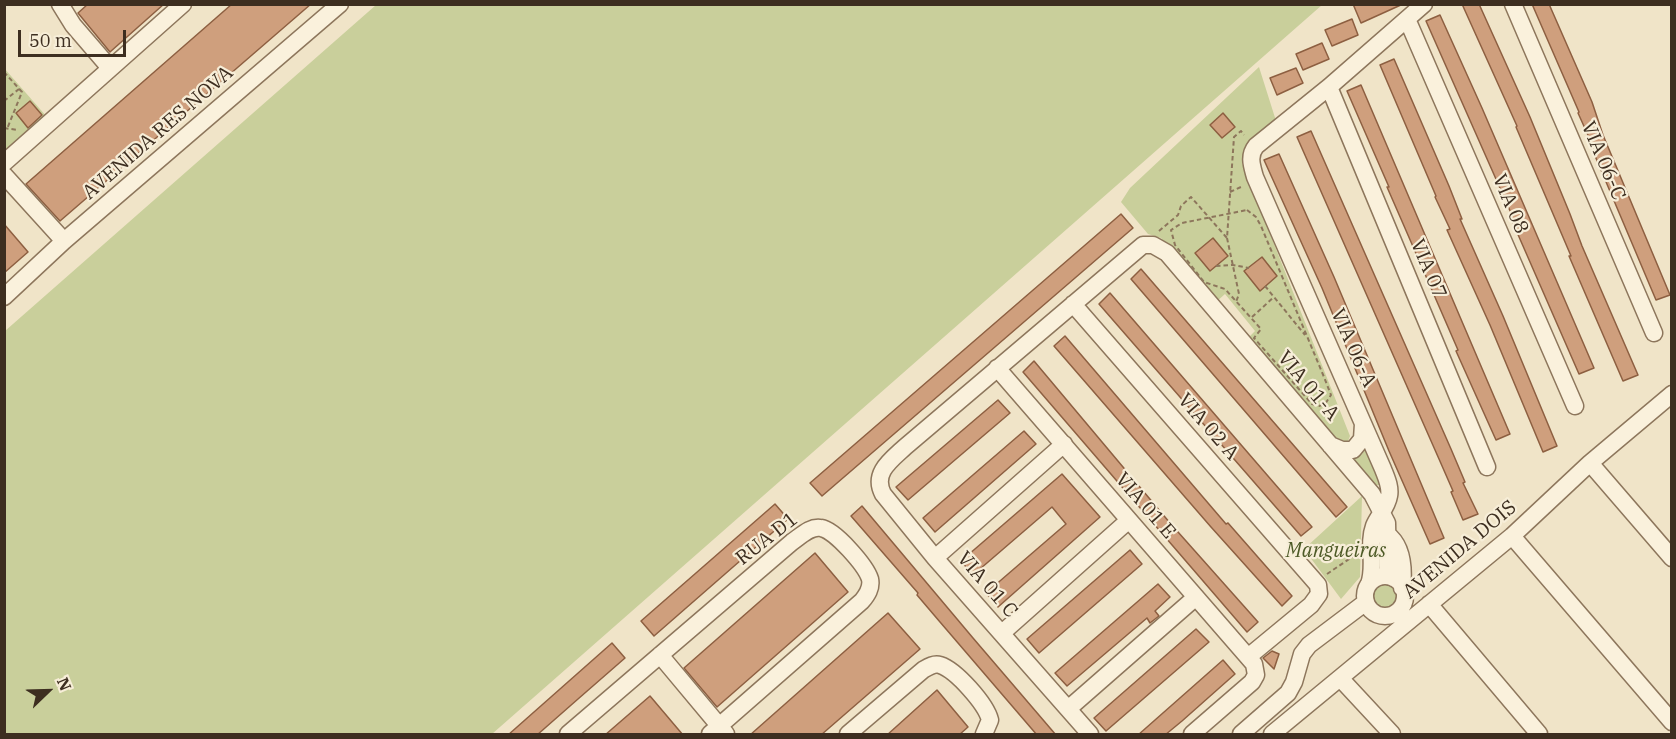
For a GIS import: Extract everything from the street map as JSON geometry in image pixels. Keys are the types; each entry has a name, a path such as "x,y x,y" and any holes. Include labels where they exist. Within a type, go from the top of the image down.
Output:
{"street":[{"path":"60,4 73,25 110,68"},
{"path":"4,163 183,4"},
{"name":"AVENIDA RES NOVA","path":"4,297 64,241 340,4"},
{"path":"1255,140 1329,87 1424,4"},
{"name":"VIA 06-C","path":"1513,4 1654,333"},
{"name":"VIA 08","path":"1407,19 1575,405"},
{"name":"VIA 07","path":"1329,87 1487,467"},
{"name":"VIA 06-A","path":"1255,140 1251,154 1251,165 1255,177 1390,489 1383,513 1387,524 1387,534 1398,546 1404,573 1398,583"},
{"path":"4,175 64,241"},
{"path":"997,369 1143,245"},
{"name":"VIA 01-A","path":"1143,245 1157,246 1167,254 1368,488 1383,513"},
{"name":"VIA 02 A","path":"1073,304 1314,579"},
{"name":"VIA 01 E","path":"997,369 1254,664 1257,672 1252,682 1192,735"},
{"name":"VIA 01 C","path":"997,369 893,458 879,478 880,491 935,558 1089,735"},
{"name":"AVENIDA DOIS","path":"1272,735 1512,536 1590,463 1671,394"},
{"path":"1330,445 1342,450 1353,450 1362,439 1363,424"},
{"path":"935,558 1064,444"},
{"path":"1590,463 1671,558"},
{"path":"1369,584 1380,577 1398,583 1404,600 1402,606 1392,615 1386,616 1373,613 1366,602 1365,596 1372,574 1371,538 1374,524 1383,513"},
{"path":"1002,633 1129,520"},
{"name":"RUA D1","path":"568,735 792,542 812,529 826,529 836,536 864,568 870,579 869,591 862,601 719,732"},
{"path":"1512,536 1671,722"},
{"path":"1248,657 1317,598 1319,591 1314,579"},
{"path":"1068,709 1197,597"},
{"path":"1241,735 1288,693 1294,682 1302,654 1309,645 1366,602"},
{"path":"1429,604 1539,735"},
{"path":"660,655 719,732"},
{"path":"848,735 922,670 934,664 941,665 953,673 987,712 990,720 984,734"},
{"path":"1340,678 1392,735"}],"path":[{"path":"4,72 21,93 7,129"},
{"path":"4,101 19,89"},
{"path":"1236,302 1239,294 1227,238 1234,136 1240,131 1255,140"},
{"path":"1230,192 1248,184"},
{"path":"1143,245 1178,215 1181,207 1191,197 1227,238"},
{"path":"1247,210 1256,217 1331,395 1325,404 1319,406 1312,404 1254,338 1261,329 1225,289 1204,282 1171,237 1171,230 1174,226 1229,214 1247,210"},
{"path":"1216,266 1233,265 1249,268"},
{"path":"1265,286 1308,338"},
{"path":"1251,318 1274,297"},
{"path":"1314,579 1359,552"}],"green space":[{"path":"376,5 1322,5 492,734 5,734 5,331"},
{"path":"1259,67 1277,124 1244,149 1242,163 1350,436 1347,444 1342,446 1246,340 1255,331 1225,294 1215,303 1161,238 1148,234 1121,202 1130,188"},
{"path":"4,68 47,117 4,155"},
{"path":"1368,445 1381,485 1373,485 1352,459 1362,454"},
{"name":"Mangueiras","path":"1362,496 1360,577 1341,599 1304,549"},
{"path":"1385,582 1394,586 1398,595 1394,604 1385,608 1376,604 1372,595 1376,586"}],"building":[{"path":"88,4 164,4 110,52 78,13"},
{"path":"232,4 311,4 60,221 26,184"},
{"path":"1353,4 1403,4 1361,23"},
{"path":"1462,4 1479,4 1530,117 1582,246 1638,375 1623,381 1569,256 1571,256 1517,126"},
{"path":"1532,4 1549,4 1592,102 1603,135 1670,295 1656,300"},
{"path":"1440,15 1594,368 1579,374 1509,214 1511,213 1426,21"},
{"path":"1352,19 1358,35 1332,46 1325,30"},
{"path":"1322,43 1329,59 1303,70 1296,54"},
{"path":"1394,59 1557,446 1543,452 1447,230 1450,229 1380,65"},
{"path":"1296,68 1303,83 1277,95 1270,78"},
{"path":"1361,85 1510,434 1496,440 1456,351 1458,350 1347,91"},
{"path":"30,101 42,115 28,128 16,113"},
{"path":"1223,113 1235,127 1222,138 1210,125"},
{"path":"1311,131 1478,514 1463,520 1451,492 1453,491 1297,137"},
{"path":"1279,154 1334,277 1444,538 1430,544 1322,288 1264,160"},
{"path":"1121,214 1133,228 822,496 810,483"},
{"path":"4,224 28,252 4,273"},
{"path":"1213,238 1228,256 1210,271 1195,253"},
{"path":"1262,257 1277,276 1260,291 1244,271"},
{"path":"1141,269 1347,507 1336,517 1131,279"},
{"path":"1110,293 1312,527 1301,536 1099,304"},
{"path":"1065,336 1226,524 1228,523 1292,596 1282,606 1054,346"},
{"path":"1034,361 1170,523 1258,622 1247,632 1023,372"},
{"path":"998,400 1010,413 908,500 896,487"},
{"path":"1024,431 1036,444 935,532 923,518"},
{"path":"1062,474 1100,517 998,607 986,593 1066,524 1052,507 973,575 961,561"},
{"path":"775,504 788,519 654,636 641,621"},
{"path":"862,506 1056,735 1037,735 917,595 918,593 851,516"},
{"path":"1130,550 1142,564 1039,653 1027,639"},
{"path":"815,553 848,592 717,707 684,668"},
{"path":"1158,584 1170,597 1155,611 1159,616 1150,623 1147,618 1067,686 1055,673"},
{"path":"888,613 920,649 821,735 750,735"},
{"path":"1196,629 1209,642 1106,731 1094,718"},
{"path":"612,643 625,658 537,735 508,735"},
{"path":"1272,651 1279,654 1274,669 1263,658"},
{"path":"1223,660 1235,674 1182,721 1165,735 1138,735"},
{"path":"937,690 968,727 959,735 887,735"},
{"path":"650,696 683,735 605,735"}]}
